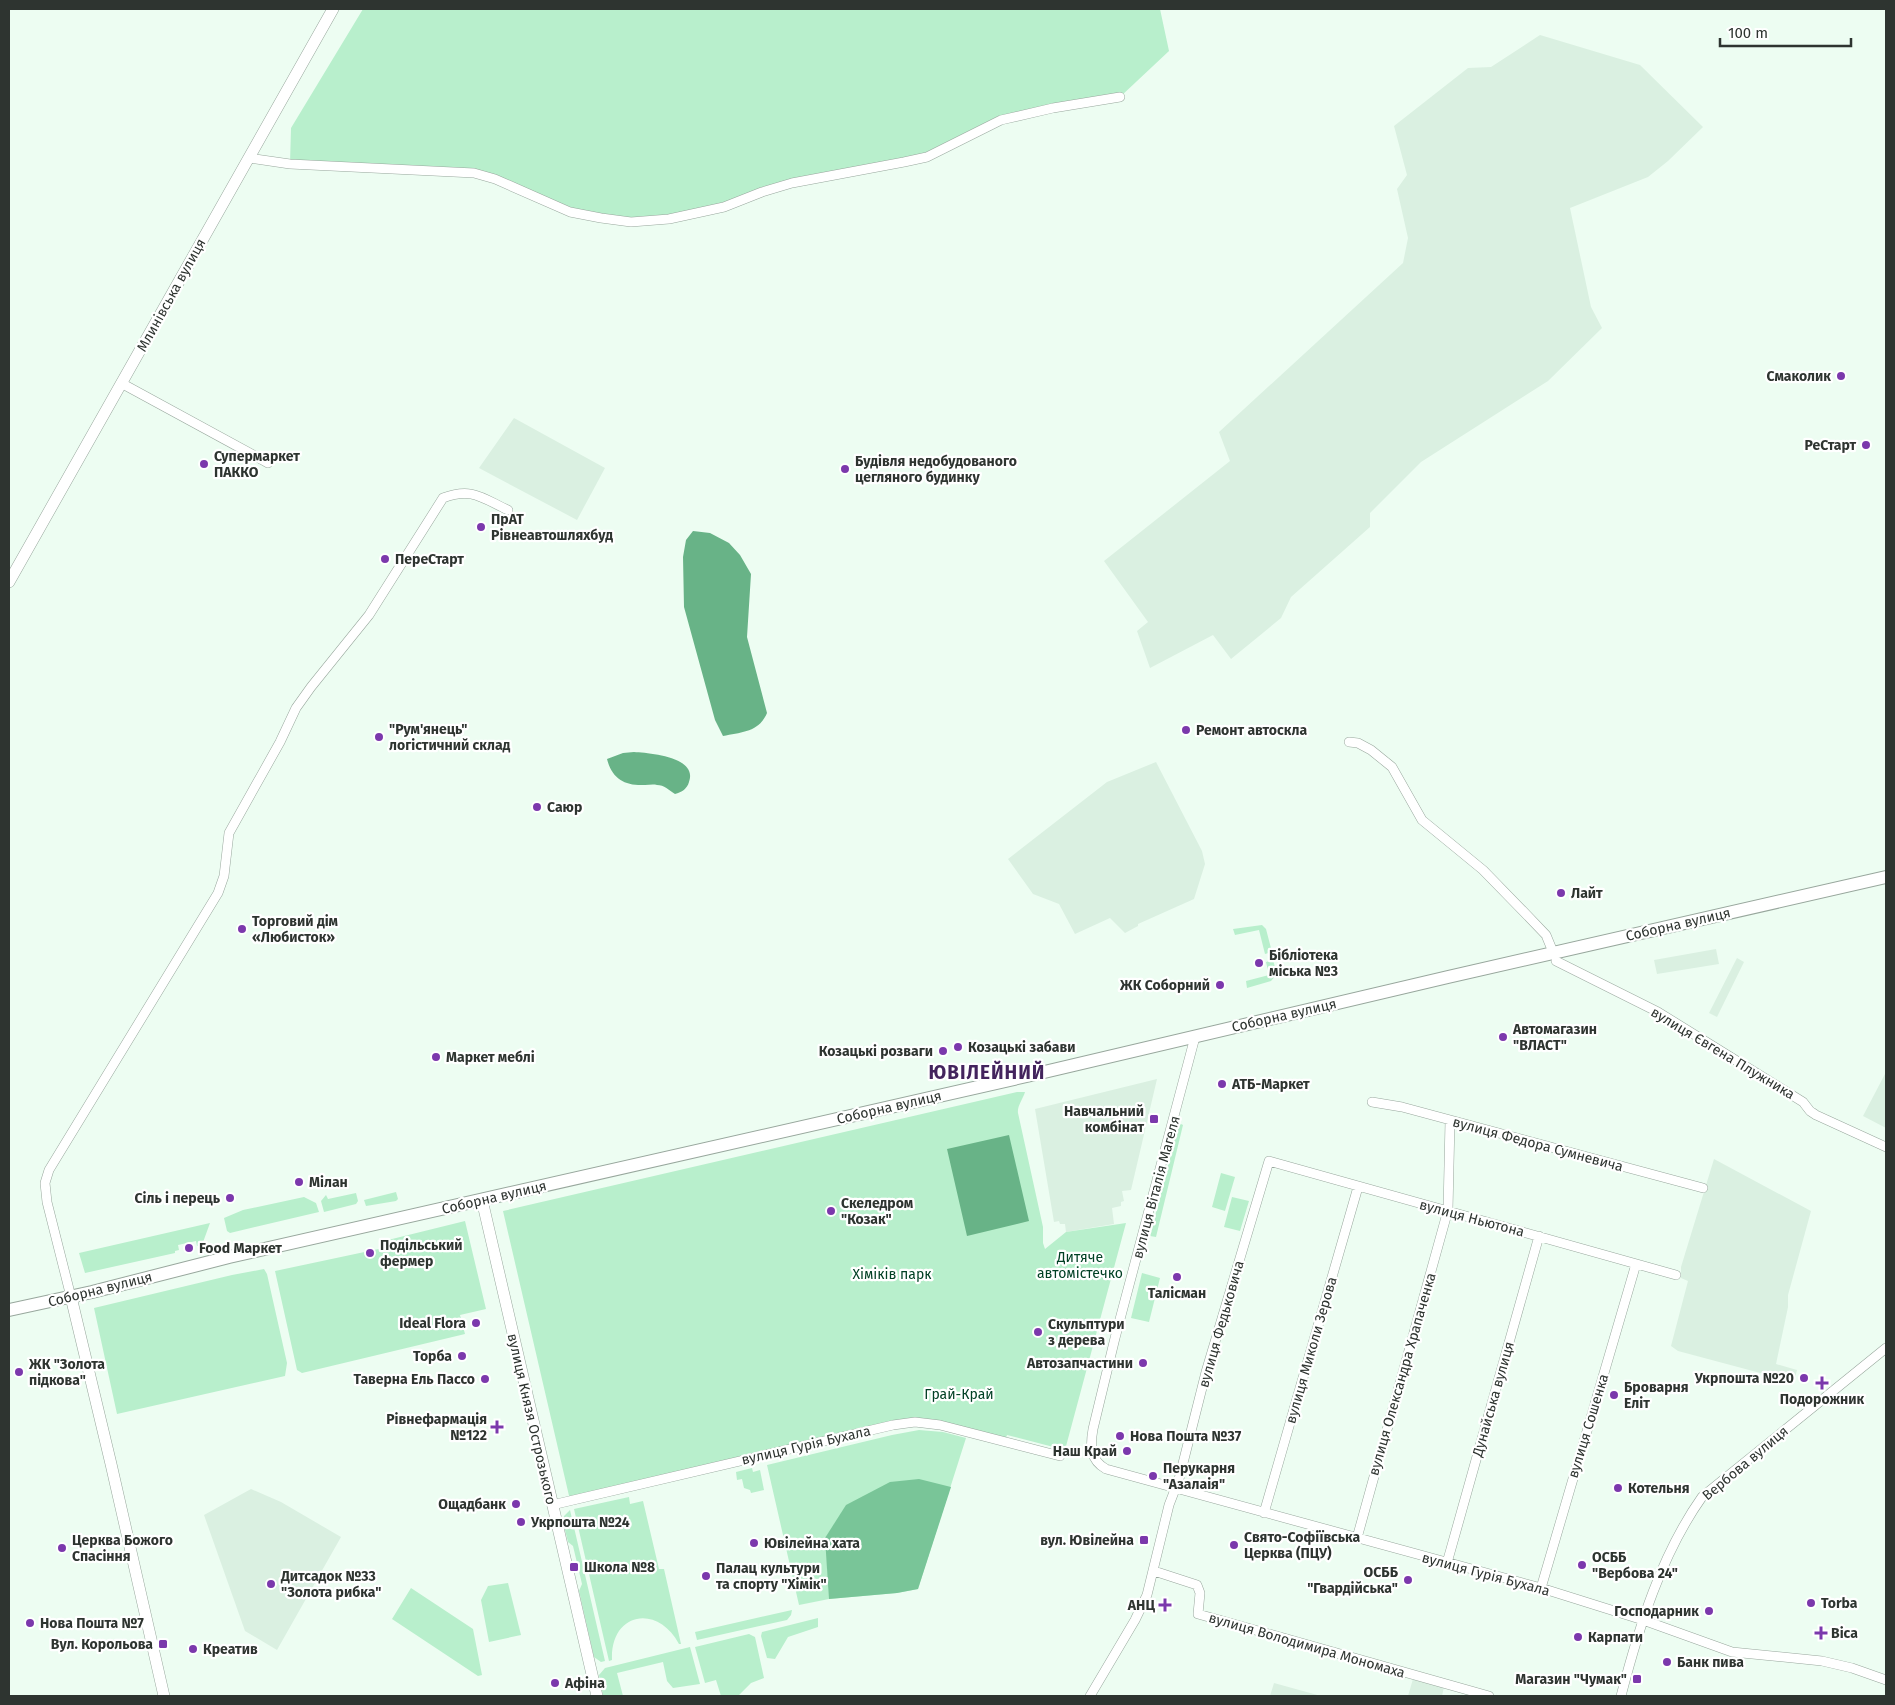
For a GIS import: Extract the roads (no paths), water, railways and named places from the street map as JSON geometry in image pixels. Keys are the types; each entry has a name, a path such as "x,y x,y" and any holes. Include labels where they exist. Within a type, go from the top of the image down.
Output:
{"main road":[{"name":"Соборна вулиця","path":"9,1310 71,1297 229,1257 1195,1036 1555,957 1886,877"}],"street":[{"name":"Млинівська вулиця","path":"9,582 333,9"},
{"path":"249,158 290,164 474,174 495,179 570,212 630,222 669,219 724,206 792,183 919,159 954,145 1001,120 1053,108 1120,97"},
{"path":"121,383 268,463"},
{"path":"164,1696 112,1464 45,1183 49,1170 218,893 224,876 229,833 280,742 296,708 369,615 444,498 457,493 473,493 508,510"},
{"path":"1349,742 1371,750 1392,767 1422,820 1483,870 1523,911 1546,935 1555,957"},
{"name":"вулиця Євгена Плужника","path":"1555,957 1658,1012 1803,1102 1816,1115 1886,1147"},
{"name":"вулиця Віталія Магеля","path":"1092,1454 1093,1429 1115,1338 1195,1036"},
{"name":"вулиця Федора Сумневича","path":"1372,1102 1402,1107 1703,1188"},
{"name":"вулиця Олександра Храпаченка","path":"1357,1538 1448,1210 1450,1121"},
{"name":"вулиця Ньютона","path":"1268,1161 1676,1275"},
{"name":"вулиця Федьковича","path":"1175,1488 1206,1372 1268,1161"},
{"name":"вулиця Миколи Зерова","path":"1264,1513 1358,1187"},
{"name":"вулиця Князя Острозького","path":"482,1200 597,1696"},
{"name":"Дунайська вулиця","path":"1447,1563 1539,1236"},
{"name":"вулиця Сошенка","path":"1541,1588 1636,1264"},
{"name":"Вербова вулиця","path":"1621,1696 1643,1620 1678,1535 1702,1497 1886,1348"},
{"name":"вулиця Гурія Бухала","path":"552,1505 893,1424 915,1422 940,1425 1060,1456"},
{"name":"вулиця Гурія Бухала","path":"1092,1454 1097,1464 1106,1469 1541,1588 1643,1620 1732,1652 1822,1661 1852,1668 1886,1680"},
{"path":"1090,1696 1135,1620 1147,1595 1169,1505 1175,1488"},
{"name":"вулиця Володимира Мономаха","path":"1154,1571 1197,1585 1200,1594 1198,1614 1489,1696"}],"place":[{"name":"Смаколик","path":"1841,376"},
{"name":"РеСтарт","path":"1866,445"},
{"name":"Супермаркет ПАККО","path":"204,464"},
{"name":"Будівля недобудованого цегляного будинку","path":"845,469"},
{"name":"ПрАТ Рівнеавтошляхбуд","path":"481,527"},
{"name":"ПереСтарт","path":"385,559"},
{"name":"Ремонт автоскла","path":"1186,730"},
{"name":"\"Рум'янець\" логістичний склад","path":"379,737"},
{"name":"Саюр","path":"537,807"},
{"name":"Лайт","path":"1561,893"},
{"name":"Торговий дім «Любисток»","path":"242,929"},
{"name":"Бібліотека міська №3","path":"1259,963"},
{"name":"ЖК Соборний","path":"1220,985"},
{"name":"Автомагазин \"ВЛАСТ\"","path":"1503,1037"},
{"name":"Козацькі забави","path":"958,1047"},
{"name":"Козацькі розваги","path":"943,1051"},
{"name":"Маркет меблі","path":"436,1057"},
{"name":"АТБ-Маркет","path":"1222,1084"},
{"name":"Навчальний комбінат","path":"1154,1119"},
{"name":"Мілан","path":"299,1182"},
{"name":"Сіль і перець","path":"230,1198"},
{"name":"Скеледром \"Козак\"","path":"831,1211"},
{"name":"Food Маркет","path":"189,1248"},
{"name":"Подільський фермер","path":"370,1253"},
{"name":"Талісман","path":"1177,1277"},
{"name":"Ideal Flora","path":"476,1323"},
{"name":"Скульптури з дерева","path":"1038,1332"},
{"name":"Торба","path":"462,1356"},
{"name":"Автозапчастини","path":"1143,1363"},
{"name":"ЖК \"Золота підкова\"","path":"19,1372"},
{"name":"Укрпошта №20","path":"1804,1378"},
{"name":"Таверна Ель Пассо","path":"485,1379"},
{"name":"Подорожник","path":"1822,1383"},
{"name":"Броварня Еліт","path":"1614,1395"},
{"name":"Рівнефармація №122","path":"497,1427"},
{"name":"Нова Пошта №37","path":"1120,1436"},
{"name":"Наш Край","path":"1127,1451"},
{"name":"Перукарня \"Азалаія\"","path":"1153,1476"},
{"name":"Котельня","path":"1618,1488"},
{"name":"Ощадбанк","path":"516,1504"},
{"name":"Укрпошта №24","path":"521,1522"},
{"name":"вул. Ювілейна","path":"1144,1540"},
{"name":"Ювілейна хата","path":"754,1543"},
{"name":"Свято-Софіївська Церква (ПЦУ)","path":"1234,1545"},
{"name":"Церква Божого Спасіння","path":"62,1548"},
{"name":"ОСББ \"Вербова 24\"","path":"1582,1565"},
{"name":"Школа №8","path":"574,1567"},
{"name":"Палац культури та спорту \"Хімік\"","path":"706,1576"},
{"name":"ОСББ \"Гвардійська\"","path":"1408,1580"},
{"name":"Дитсадок №33 \"Золота рибка\"","path":"271,1584"},
{"name":"Torba","path":"1811,1603"},
{"name":"АНЦ","path":"1165,1605"},
{"name":"Господарник","path":"1709,1611"},
{"name":"Нова Пошта №7","path":"30,1623"},
{"name":"Віса","path":"1821,1633"},
{"name":"Карпати","path":"1578,1637"},
{"name":"Вул. Корольова","path":"163,1644"},
{"name":"Креатив","path":"193,1649"},
{"name":"Банк пива","path":"1667,1662"},
{"name":"Магазин \"Чумак\"","path":"1637,1679"},
{"name":"Афіна","path":"555,1683"}],"district":[{"name":"ЮВІЛЕЙНИЙ","path":"987,1072"}],"park label":[{"name":"Дитяче автомістечко","path":"1080,1266"},
{"name":"Хіміків парк","path":"892,1274"},
{"name":"Грай-Край","path":"959,1394"}]}
